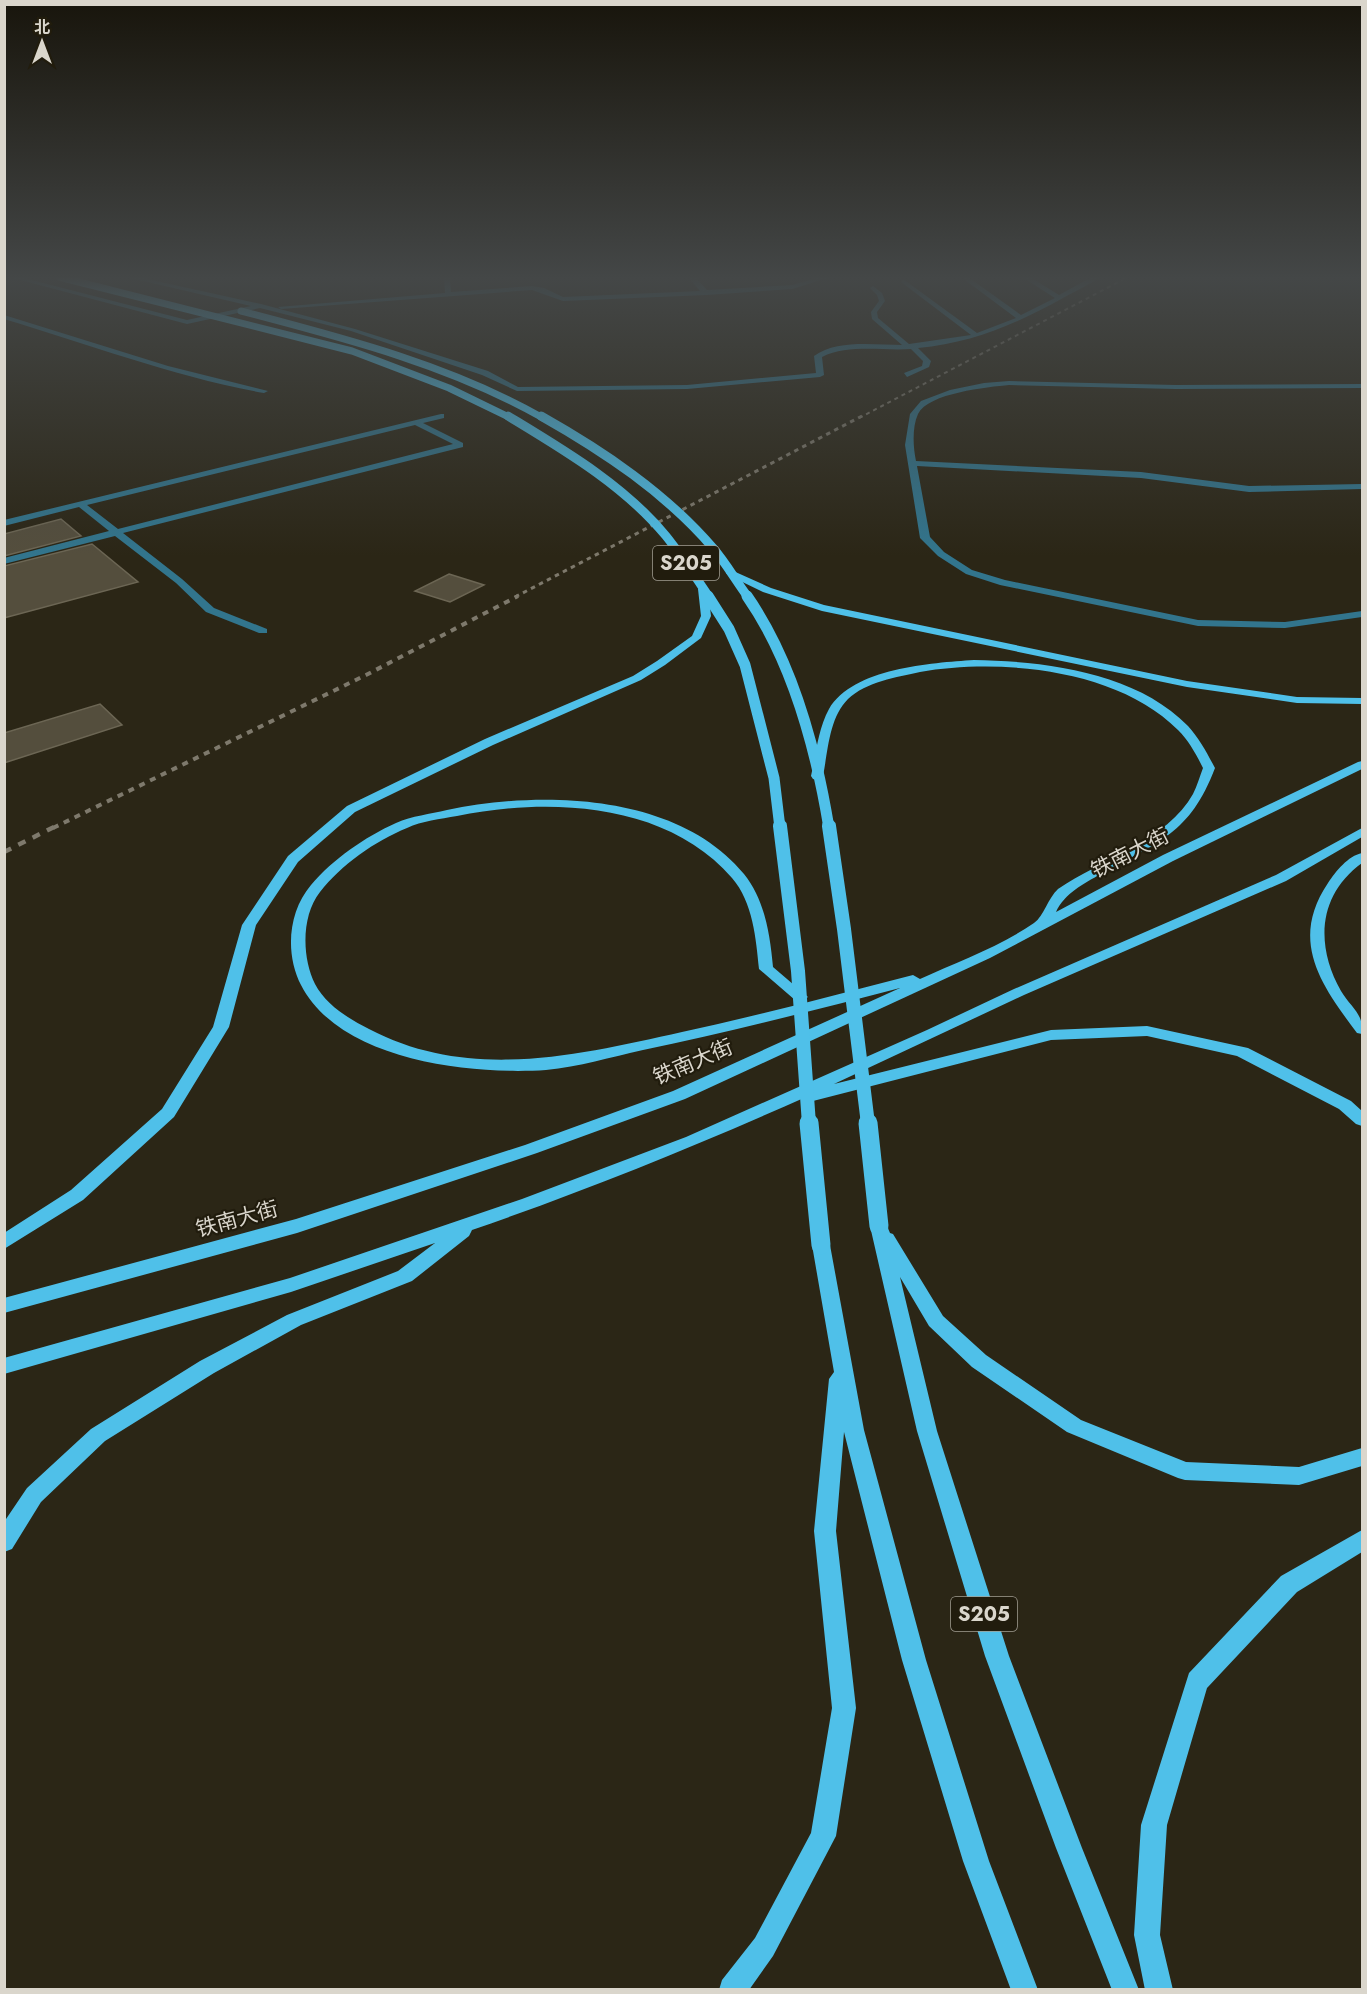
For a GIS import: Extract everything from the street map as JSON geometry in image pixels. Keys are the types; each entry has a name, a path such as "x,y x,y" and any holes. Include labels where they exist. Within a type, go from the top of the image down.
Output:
{"main road":[{"name":"S205","path":"404,370 508,416 569,453 627,497 665,535 703,589 729,629 745,665 774,778 800,997 813,1174 821,1245 854,1430 914,1660 976,1861 1024,1989"},
{"name":"S205","path":"441,370 468,380 546,418 629,470 694,529 722,558 768,629 784,666 811,746 836,865 870,1120 879,1226 927,1431 997,1656 1069,1848 1126,1989"},
{"path":"731,573 767,590 822,608 1142,675 1297,700 1362,701"},
{"path":"4,1242 77,1195 168,1113 221,1027 249,925 293,859 351,809 468,752 637,678 661,663 696,638 706,616 703,589"},
{"path":"817,776 829,717 843,697 878,679 931,666 980,663 1035,665 1081,675 1124,691 1153,706 1179,724 1197,745 1209,768 1205,784 1193,807 1161,837 1061,893 1042,924"},
{"name":"铁南大街","path":"4,1306 297,1227 531,1149 678,1095 948,972 1168,858 1362,765"},
{"path":"800,997 766,969 764,943 758,916 739,878 711,849 681,832 645,817 606,809 558,803 509,804 459,810 402,825 354,852 312,891 298,928 304,976 326,1010 373,1039 434,1057 474,1064 550,1064 687,1036 948,972"},
{"path":"4,1366 291,1285 474,1223 692,1141 932,1034 1019,992 1281,878 1362,832"},
{"path":"1362,857 1353,862 1334,885 1319,910 1316,939 1330,985 1362,1029"},
{"path":"775,1105 1051,1035 1148,1031 1242,1052 1345,1105 1362,1120"},
{"path":"4,1542 34,1495 98,1435 207,1367 294,1320 405,1276 474,1223"},
{"path":"879,1226 936,1321 979,1361 1074,1426 1185,1471 1299,1476 1362,1457"},
{"path":"732,1989 764,1947 823,1836 844,1708 825,1531 841,1359"},
{"path":"1160,1989 1147,1935 1154,1825 1197,1680 1289,1584 1362,1540"}],"street":[{"path":"170,370 221,384 264,391"},
{"path":"476,370 517,389 636,389 771,381 820,375 819,370"},
{"path":"907,375 918,370"},
{"path":"1362,386 1176,387 1010,383 984,385 924,403 914,414 909,445 925,538 941,554 969,572 1003,583 1198,624 1285,625 1362,614"},
{"path":"4,523 441,416"},
{"path":"4,561 460,445 416,422"},
{"path":"912,463 1141,475 1249,489 1362,486"},
{"path":"81,505 179,581 210,610 263,631"}],"building":[{"path":"61,519 81,536 4,556 4,534"},
{"path":"92,544 138,582 4,618 4,566"},
{"path":"449,574 484,585 450,602 415,591"},
{"path":"100,704 122,725 4,763 4,733"}],"railway":[{"path":"859,418 950,370"},
{"path":"515,597 862,416"},
{"path":"53,828 366,675 518,596"},
{"path":"4,852 56,826"}]}
